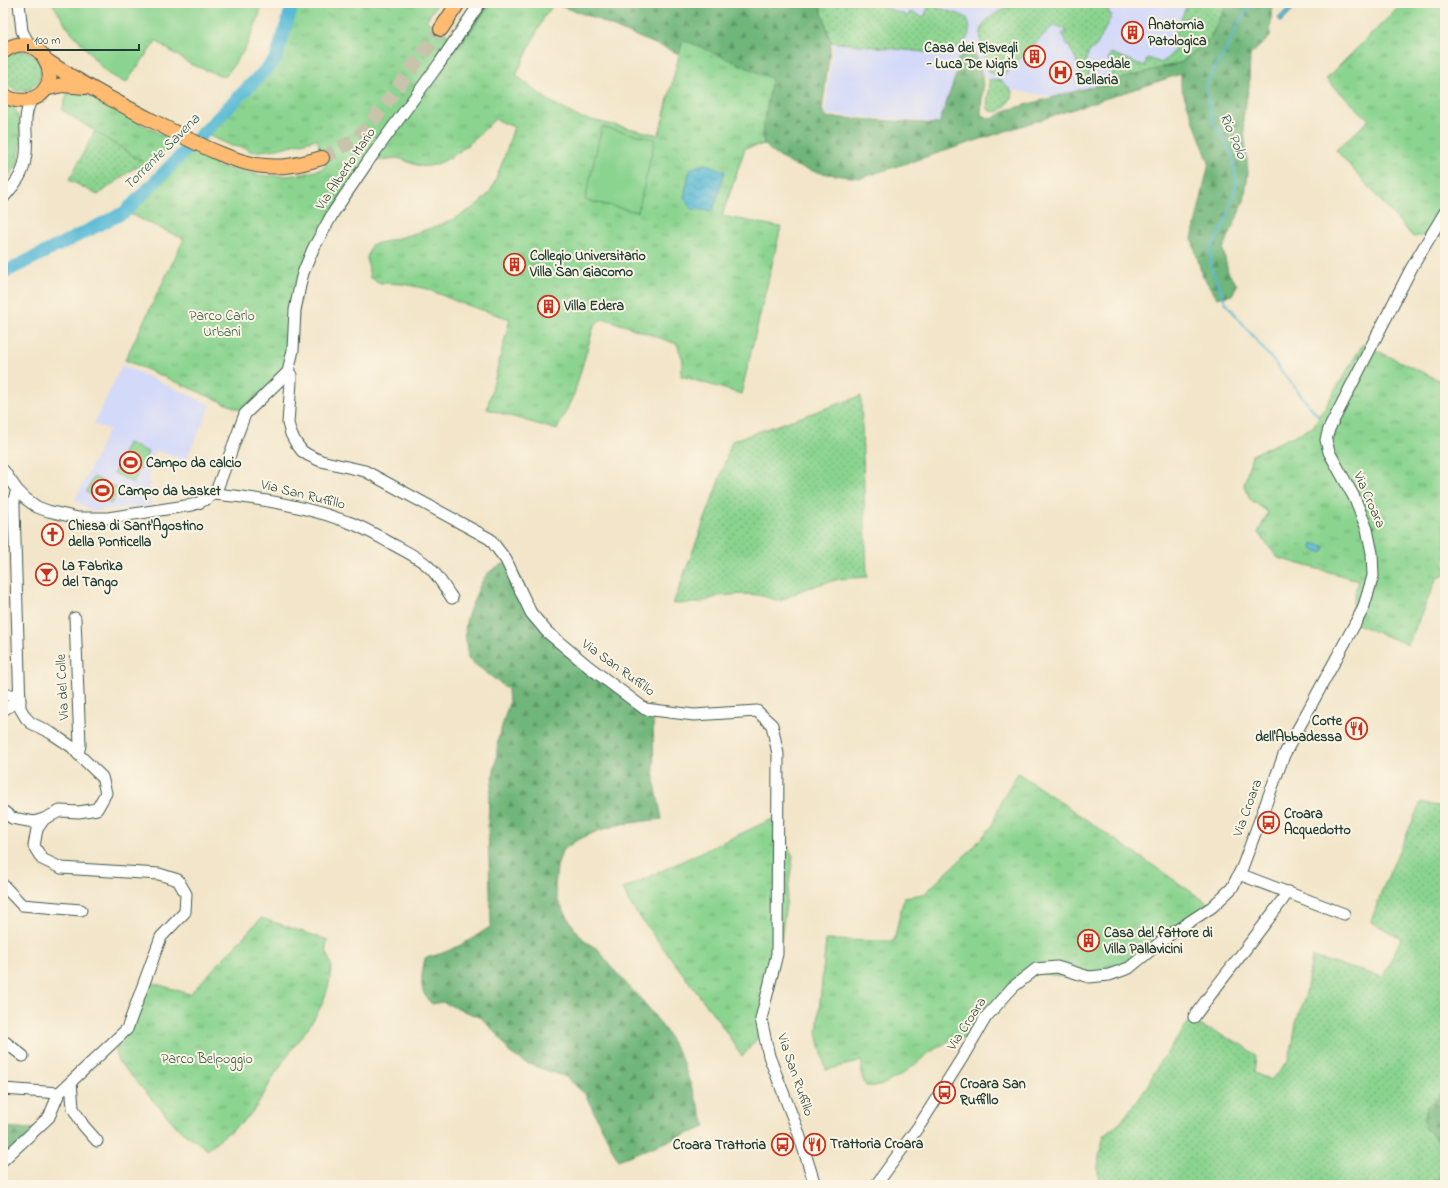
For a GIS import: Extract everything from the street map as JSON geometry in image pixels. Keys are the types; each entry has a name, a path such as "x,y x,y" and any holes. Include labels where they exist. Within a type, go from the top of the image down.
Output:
{"main road":[{"path":"441,29 458,3"},
{"path":"7,49 17,45 30,46 40,52 47,61 93,89 209,149 245,162 274,167 298,165 322,158"},
{"path":"45,89 50,75 47,61"},
{"path":"8,96 26,101 32,99 45,89 66,84 81,85 93,89"}],"street":[{"path":"19,3 20,22 24,37 30,46"},
{"name":"Via Alberto Mario","path":"288,372 293,350 295,310 301,280 313,250 333,214 368,160 439,64 480,3"},
{"path":"7,49 17,36 20,22"},
{"path":"8,96 19,106 25,119"},
{"path":"3,198 15,184 24,168 26,155 25,119 26,111 32,99"},
{"name":"Via Croara","path":"876,1185 921,1123 986,1017 1012,987 1036,969 1057,967 1089,977 1109,976 1129,968 1168,936 1212,907 1232,888 1239,874 1284,755 1363,609 1373,576 1372,553 1367,529 1354,497 1329,452 1326,440 1329,429 1406,278 1445,212"},
{"path":"4,476 26,499 38,507 48,511 78,518 102,519 192,506 201,503 214,494 217,489 245,414 288,372"},
{"name":"Via San Ruffillo","path":"288,372 291,375 291,380 288,423 291,434 302,451 321,461 365,472 490,539 506,560 531,613 547,632 589,667 645,709 694,715 757,710 772,725 778,754 778,954 761,1019 769,1056 798,1131 815,1185"},
{"name":"Via del Colle","path":"3,811 12,818 34,822 60,811 79,812 97,809 106,793 102,777 72,747 51,733 31,723 22,712 20,698 14,526 14,499 17,490"},
{"name":"Via San Ruffillo","path":"214,494 286,503 350,522 384,539 422,561 430,568 452,598"},
{"name":"Via del Colle","path":"14,526 22,503 26,499"},
{"name":"Via del Colle","path":"74,618 80,745 78,754"},
{"path":"3,695 20,698"},
{"path":"3,710 20,698"},
{"path":"3,1160 49,1117 60,1093 127,1029 161,936 186,912 186,894 178,880 159,874 61,868 42,858 34,846 37,829 44,819"},
{"path":"1239,874 1344,914"},
{"path":"3,885 22,905 81,910"},
{"path":"1194,1017 1222,978 1267,922 1288,892"},
{"path":"3,1041 22,1056"},
{"path":"71,1082 73,1108 83,1126 97,1141"},
{"path":"3,1089 60,1093"}],"shaded area":[{"name":"Ospedale Bellaria","path":"820,3 1228,3 1182,62 1056,97 1005,89 960,63 939,123 825,114 833,43"},
{"path":"122,365 211,405 185,461 155,450 149,470 151,506 91,511 75,500 107,433 110,430 94,424"}],"green space":[{"path":"52,3 263,3 245,49 225,77 190,64 156,41 126,83 107,73 68,28"},
{"name":"Parco Carlo Urbani","path":"293,3 438,3 426,21 441,29 455,40 452,44 458,48 491,3 555,3 544,17 516,75 546,99 578,117 659,135 683,40 772,79 762,132 764,144 745,148 722,216 781,227 741,394 681,376 683,360 677,344 606,319 600,320 594,326 574,394 557,430 487,409 510,319 458,302 427,289 404,284 381,283 370,278 367,258 371,245 436,226 468,211 481,201 493,186 505,156 514,127 495,119 461,150 441,162 430,166 421,166 398,158 376,161 349,189 303,273 293,363 243,411 125,360 184,239 125,212 188,150 214,163 218,167 268,176 294,175 319,170 326,167 317,139 277,149 252,152 245,148 232,146 203,133 276,59"},
{"path":"480,3 819,3 831,42 822,110 826,117 939,124 960,63 957,59 971,49 978,62 982,79 983,89 981,115 992,119 1007,110 1182,62 1210,38 1228,3 1272,3 1270,37 1250,55 1249,87 1243,118 1248,173 1244,201 1223,249 1228,272 1237,285 1232,295 1217,298 1202,275 1192,239 1209,163 1181,87 1181,74 861,178 821,173 797,166 785,161 764,144 745,148 722,216 659,135 680,54 595,18 554,4 544,13 516,75 522,80 519,98 472,141 453,156 433,165 423,166 400,158 388,137"},
{"path":"819,3 883,3 881,6 908,16 910,12 924,17 929,5 967,18 969,25 968,36 965,41 955,49 943,54 831,42"},
{"path":"1017,3 1113,3 1108,13 1112,15 1097,45 1089,52 1086,59 1086,65 1092,81 1083,84 1076,59 1062,34 1067,31 1057,26 1053,26 1005,74 990,73 980,37 982,29 993,15"},
{"path":"1188,3 1228,3 1210,38 1182,62 1108,83 1117,64 1108,60 1111,53 1144,66 1148,58 1161,63 1174,51 1179,41 1173,37"},
{"path":"1403,3 1445,3 1445,239 1434,234 1413,237 1336,150 1369,120 1326,79"},
{"path":"21,51 29,53 35,57 39,63 41,71 39,79 35,85 29,89 21,91 13,89 7,85 3,79 1,71 3,63 7,57 13,53"},
{"path":"989,80 1002,81 1012,91 1007,105 1000,111 996,112 987,108"},
{"path":"68,92 84,94 174,141 170,147 146,164 62,110"},
{"path":"3,101 11,106 17,113 20,124 20,139 17,165 3,182"},
{"path":"602,127 655,139 638,212 585,200"},
{"path":"95,131 146,164 131,170 98,195 69,180"},
{"path":"1363,344 1445,383 1445,575 1437,578 1408,645 1349,621 1358,580 1278,558 1258,533 1268,512 1250,499 1244,485 1252,455 1313,427"},
{"path":"861,396 867,577 839,579 804,589 780,601 759,595 743,594 719,596 699,603 673,604 714,495 732,441"},
{"name":"Campo da calcio","path":"128,443 148,452 133,483 114,473"},
{"name":"Campo da basket","path":"94,477 119,489 111,504 86,492"},
{"path":"512,561 541,624 653,714 654,779 662,819 622,824 600,830 577,840 562,851 557,867 555,887 558,901 576,931 586,942 599,950 612,968 648,1007 665,1030 680,1055 706,1127 618,1160 585,1094 566,1077 526,1063 510,1053 498,1035 481,1018 442,1002 432,1004 427,999 422,988 425,958 443,953 460,945 491,926 488,826 489,799 496,761 498,739 509,703 508,689 468,659 465,628 469,612 485,577 498,566"},
{"path":"1018,773 1212,906 1126,965 1085,979 1039,973 1024,980 968,1038 952,1039 930,1052 903,1074 880,1086 866,1086 862,1077 862,1061 826,1070 817,1033 826,940 894,941 904,897 924,894 972,849 992,826 1003,797"},
{"path":"1421,802 1445,808 1445,1087 1438,1098 1427,1107 1425,1129 1440,1142 1445,1157 1444,1175 1433,1181 1432,1185 1100,1185 1098,1166 1104,1135 1121,1122 1146,1088 1160,1062 1190,1021 1243,1045 1256,1056 1254,1073 1271,1080 1288,1061 1293,1043 1296,1022 1305,998 1312,957 1383,977 1401,938 1371,922 1382,890"},
{"path":"772,819 793,856 781,939 765,1029 742,1057 721,1024 629,903 623,889"},
{"name":"Parco Belpoggio","path":"261,918 328,940 326,951 331,966 329,983 324,999 315,1018 275,1074 253,1112 243,1122 212,1145 208,1150 178,1128 117,1060 116,1043 146,981 190,994"},
{"path":"1445,1087 1445,1157 1440,1142 1425,1129 1424,1118 1427,1107 1438,1098"},
{"path":"3,1127 36,1129 3,1160"},
{"path":"1445,1157 1445,1185 1432,1185 1432,1181 1444,1175"}],"water":[{"path":"1290,6 1293,10 1281,22 1278,18"},
{"path":"705,164 725,171 713,211 691,209 684,197 690,169"},
{"path":"1313,543 1325,547 1323,553 1312,549"}],"waterway":[{"name":"Torrente Savena","path":"3,273 125,212 276,59 293,3"},
{"name":"Rio Polo","path":"1253,3 1239,22 1225,53 1212,72 1206,87 1212,119 1232,154 1237,182 1226,222 1210,250 1211,267 1226,303 1318,416"},
{"path":"1445,1098 1441,1103 1445,1127"}],"tunnel":[{"path":"322,158 353,141 366,130 441,29"}],"place":[{"name":"Anatomia Patologica","path":"1132,33"},
{"name":"Casa dei Risvegli - Luca De Nigris","path":"1034,56"},
{"name":"Ospedale Bellaria","path":"1060,72"},
{"name":"Collegio Universitario Villa San Giacomo","path":"515,264"},
{"name":"Villa Edera","path":"548,306"},
{"name":"Campo da calcio","path":"131,463"},
{"name":"Campo da basket","path":"102,491"},
{"name":"Chiesa di Sant'Agostino della Ponticella","path":"53,534"},
{"name":"La Fabrika del Tango","path":"46,574"},
{"name":"Corte dell'Abbadessa","path":"1357,729"},
{"name":"Croara Acquedotto","path":"1269,822"},
{"name":"Casa del fattore di Villa Pallavicini","path":"1089,941"},
{"name":"Croara San Ruffillo","path":"944,1092"},
{"name":"Trattoria Croara","path":"815,1144"},
{"name":"Croara Trattoria","path":"782,1145"}]}
